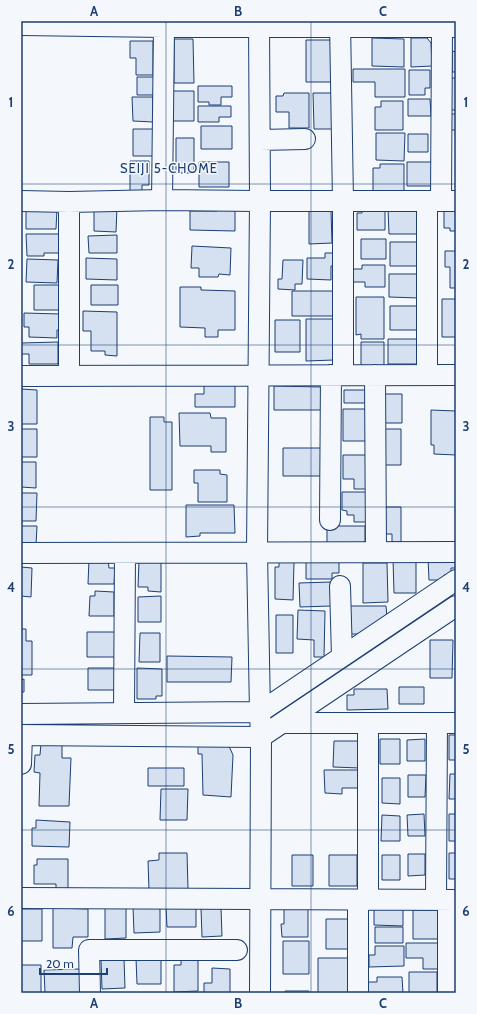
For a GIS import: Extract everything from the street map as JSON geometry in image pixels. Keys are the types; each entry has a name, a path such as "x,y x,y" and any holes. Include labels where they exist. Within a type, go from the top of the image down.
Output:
{"street":[{"path":"259,24 260,202 257,552 260,712 262,737 262,900 260,993"},
{"path":"21,25 164,27 259,24 340,24 449,26 441,201 427,375"},
{"path":"330,520 343,201 340,24"},
{"path":"162,200 164,27"},
{"path":"260,140 305,139"},
{"path":"21,201 441,201"},
{"path":"68,202 69,375"},
{"path":"375,375 376,551"},
{"path":"21,376 456,375"},
{"path":"21,553 125,554 376,551 456,552"},
{"path":"124,713 125,554"},
{"path":"21,714 260,712 456,580"},
{"path":"340,586 342,657"},
{"path":"21,764 21,735 262,737 456,606"},
{"path":"284,723 447,723 448,993"},
{"path":"358,993 363,900 368,724"},
{"path":"21,898 447,900"},
{"path":"90,993 90,950 237,950"}],"building":[{"path":"372,38 404,39 404,67 372,66"},
{"path":"411,38 427,38 431,43 432,66 411,67"},
{"path":"174,39 193,39 194,83 174,83"},
{"path":"306,40 333,40 333,82 306,82"},
{"path":"130,41 153,41 153,75 136,75 136,58 130,58"},
{"path":"452,51 456,52 456,72 452,72"},
{"path":"353,69 405,69 405,97 375,97 375,82 353,82"},
{"path":"409,70 430,70 430,88 425,88 425,95 409,95"},
{"path":"137,77 154,77 154,95 137,95"},
{"path":"450,78 456,78 456,110 450,110"},
{"path":"198,86 232,86 232,97 221,97 221,105 209,105 209,102 198,102"},
{"path":"173,91 194,91 194,121 173,121"},
{"path":"284,93 309,93 309,128 289,128 289,112 276,112 276,96 283,96"},
{"path":"313,93 333,93 334,129 314,129"},
{"path":"132,97 153,97 153,122 133,121"},
{"path":"408,99 430,99 431,116 408,116"},
{"path":"381,101 403,101 403,130 375,130 375,107 381,107"},
{"path":"198,106 231,106 231,117 219,117 219,122 198,122"},
{"path":"451,114 456,114 456,130 451,130"},
{"path":"201,126 232,126 232,149 201,149"},
{"path":"133,129 154,129 154,156 133,156"},
{"path":"376,133 405,133 404,161 376,160"},
{"path":"408,134 428,134 428,152 408,152"},
{"path":"176,138 194,138 194,173 176,173"},
{"path":"130,161 149,161 149,185 142,185 142,191 130,191"},
{"path":"199,162 229,162 229,187 199,187"},
{"path":"407,162 433,162 433,186 407,186"},
{"path":"380,164 404,164 404,191 373,191 373,168 380,168"},
{"path":"94,207 117,207 116,232 94,231"},
{"path":"217,207 235,207 235,231 190,230 190,211 217,211"},
{"path":"26,208 57,209 56,229 26,229"},
{"path":"363,208 385,208 385,230 357,230 357,213 362,213"},
{"path":"388,208 408,208 408,211 417,211 417,234 389,234"},
{"path":"309,210 331,211 332,243 309,244"},
{"path":"444,210 456,210 456,231 450,231 450,228 444,228"},
{"path":"26,234 59,234 59,253 44,253 44,256 27,256"},
{"path":"117,235 117,253 89,253 88,236"},
{"path":"361,239 386,239 386,259 361,259"},
{"path":"390,242 417,242 417,266 390,266"},
{"path":"192,246 231,248 230,275 219,274 218,277 199,277 199,268 191,268"},
{"path":"445,251 456,251 456,288 450,288 450,267 445,267"},
{"path":"325,253 334,253 334,266 331,266 331,280 307,279 307,258 325,258"},
{"path":"86,258 117,259 117,280 86,279"},
{"path":"27,259 58,260 57,283 26,282"},
{"path":"283,260 303,260 302,284 295,284 295,290 278,289 278,279 282,279"},
{"path":"362,265 385,265 385,287 365,287 365,282 352,282 352,269 362,269"},
{"path":"389,274 419,274 419,298 389,297"},
{"path":"34,285 59,285 59,310 34,310"},
{"path":"91,285 118,285 118,305 91,305"},
{"path":"180,287 201,287 201,290 235,291 235,330 218,330 218,337 205,337 205,328 180,327"},
{"path":"292,291 335,291 335,316 292,316"},
{"path":"356,297 384,297 384,339 361,339 361,334 356,335"},
{"path":"442,299 456,299 456,337 442,337"},
{"path":"390,306 417,306 417,330 390,330"},
{"path":"83,311 117,312 117,356 105,355 105,351 91,351 91,331 83,331"},
{"path":"24,313 61,314 61,330 57,330 57,338 29,337 29,327 24,327"},
{"path":"306,319 334,319 334,360 306,361"},
{"path":"275,320 300,320 300,352 275,352"},
{"path":"388,339 418,339 418,364 388,364"},
{"path":"58,342 58,364 29,364 29,354 21,354 21,343"},
{"path":"361,342 384,342 384,367 361,367"},
{"path":"204,385 235,385 235,407 195,407 195,394 204,394"},
{"path":"274,386 322,387 322,410 274,410"},
{"path":"21,389 37,390 37,424 21,424"},
{"path":"344,390 367,390 367,403 344,403"},
{"path":"385,394 402,394 402,423 385,423"},
{"path":"343,409 367,409 366,441 343,441"},
{"path":"431,410 456,411 456,455 434,454 434,445 431,445"},
{"path":"179,413 210,413 211,418 226,418 226,452 211,452 211,446 180,446"},
{"path":"150,417 164,417 164,422 172,422 172,490 150,490"},
{"path":"21,429 37,429 37,457 21,457"},
{"path":"384,429 401,429 401,465 384,465"},
{"path":"283,448 322,448 322,476 283,476"},
{"path":"343,455 367,455 367,489 354,489 354,479 343,479"},
{"path":"21,462 36,462 36,488 21,487"},
{"path":"194,470 220,470 220,474 227,475 227,502 198,502 198,483 194,483"},
{"path":"342,492 367,492 367,522 354,522 354,515 347,515 347,511 342,510"},
{"path":"21,493 37,493 36,521 21,521"},
{"path":"186,505 234,505 235,533 200,533 200,536 186,537"},
{"path":"385,507 401,507 401,542 392,542 392,534 385,534"},
{"path":"21,526 37,526 36,545 21,545"},
{"path":"327,526 365,526 365,541 360,546 327,546"},
{"path":"339,557 339,573 332,573 332,579 306,579 306,558"},
{"path":"416,558 416,593 394,593 393,559"},
{"path":"428,558 456,558 456,568 451,568 451,575 444,575 444,580 429,580"},
{"path":"89,559 108,559 109,568 115,568 114,584 88,584"},
{"path":"139,561 161,561 161,592 148,591 148,587 138,587"},
{"path":"279,562 294,562 293,600 275,599 275,567 279,567"},
{"path":"363,563 387,563 388,602 363,603"},
{"path":"21,567 32,568 31,597 21,596"},
{"path":"331,582 331,606 300,607 299,583"},
{"path":"95,591 114,592 114,616 89,616 90,596 95,596"},
{"path":"161,596 161,622 138,622 138,597"},
{"path":"349,606 386,606 387,618 364,634 349,634"},
{"path":"298,610 325,611 324,657 314,657 314,640 297,639"},
{"path":"276,615 293,615 293,653 276,653"},
{"path":"21,629 26,629 26,641 32,641 32,675 21,675"},
{"path":"87,632 115,632 115,657 87,657"},
{"path":"140,633 160,633 160,662 139,662"},
{"path":"430,640 453,640 452,678 430,678"},
{"path":"167,656 232,657 231,682 167,682"},
{"path":"88,668 116,668 116,690 88,690"},
{"path":"137,668 162,669 162,696 156,696 156,699 137,699"},
{"path":"24,679 24,692 21,692 21,680"},
{"path":"399,687 424,687 424,704 399,704"},
{"path":"354,689 387,689 388,709 347,710 347,695 354,695"},
{"path":"449,735 456,735 456,760 449,760"},
{"path":"380,739 400,739 400,764 380,764"},
{"path":"425,739 425,761 407,761 407,740"},
{"path":"334,741 360,741 360,768 333,767"},
{"path":"41,743 62,744 62,758 71,758 69,806 39,806 40,773 34,772 35,755 40,755"},
{"path":"198,743 228,744 233,755 231,797 203,795 202,754 198,754"},
{"path":"148,768 184,768 184,786 148,786"},
{"path":"324,770 359,770 360,788 342,788 342,794 325,793"},
{"path":"450,774 456,774 456,799 449,799"},
{"path":"408,775 426,775 425,797 408,797"},
{"path":"382,778 400,778 400,804 382,803"},
{"path":"161,789 188,789 187,820 160,820"},
{"path":"424,814 425,836 408,836 407,815"},
{"path":"449,814 456,814 456,841 449,841"},
{"path":"382,815 400,816 400,841 381,841"},
{"path":"36,820 70,822 69,847 32,846 32,828 36,828"},
{"path":"159,853 187,853 188,889 149,890 148,861 159,860"},
{"path":"449,853 456,853 456,879 449,879"},
{"path":"408,854 425,854 425,875 408,876"},
{"path":"292,855 313,855 313,886 292,886"},
{"path":"329,855 357,855 357,886 329,886"},
{"path":"382,855 400,855 400,880 382,880"},
{"path":"37,859 68,859 68,890 56,890 56,884 34,884 34,865 37,865"},
{"path":"196,906 196,927 167,927 166,907"},
{"path":"126,907 126,938 105,939 105,908"},
{"path":"133,907 160,907 160,932 134,933"},
{"path":"403,907 403,926 374,925 374,908"},
{"path":"53,908 88,909 88,937 73,937 72,948 53,948"},
{"path":"201,908 221,908 222,936 202,937"},
{"path":"284,908 308,908 308,937 282,937 281,924 284,924"},
{"path":"21,909 42,909 42,941 21,941"},
{"path":"413,910 438,910 438,939 413,939"},
{"path":"326,919 349,919 349,949 326,949"},
{"path":"375,927 403,927 403,943 375,943"},
{"path":"283,941 309,941 309,974 283,974"},
{"path":"406,943 438,943 438,969 423,969 423,958 406,958"},
{"path":"375,946 404,946 404,966 369,967 369,955 375,955"},
{"path":"181,957 198,957 198,991 174,992 174,965 181,965"},
{"path":"136,958 161,958 161,984 137,984"},
{"path":"318,958 349,958 349,993 318,993"},
{"path":"124,959 125,988 102,989 101,960"},
{"path":"21,965 41,965 41,993 21,993"},
{"path":"212,968 230,969 230,993 204,993 204,983 212,983"},
{"path":"80,969 80,993 45,993 44,970"},
{"path":"409,972 437,972 437,993 409,993"},
{"path":"377,977 402,977 403,993 367,993 367,982 377,982"},
{"path":"285,991 309,991 309,993 285,993"}],"district":[{"name":"SEIJI 5-CHOME","path":"169,168"}]}
